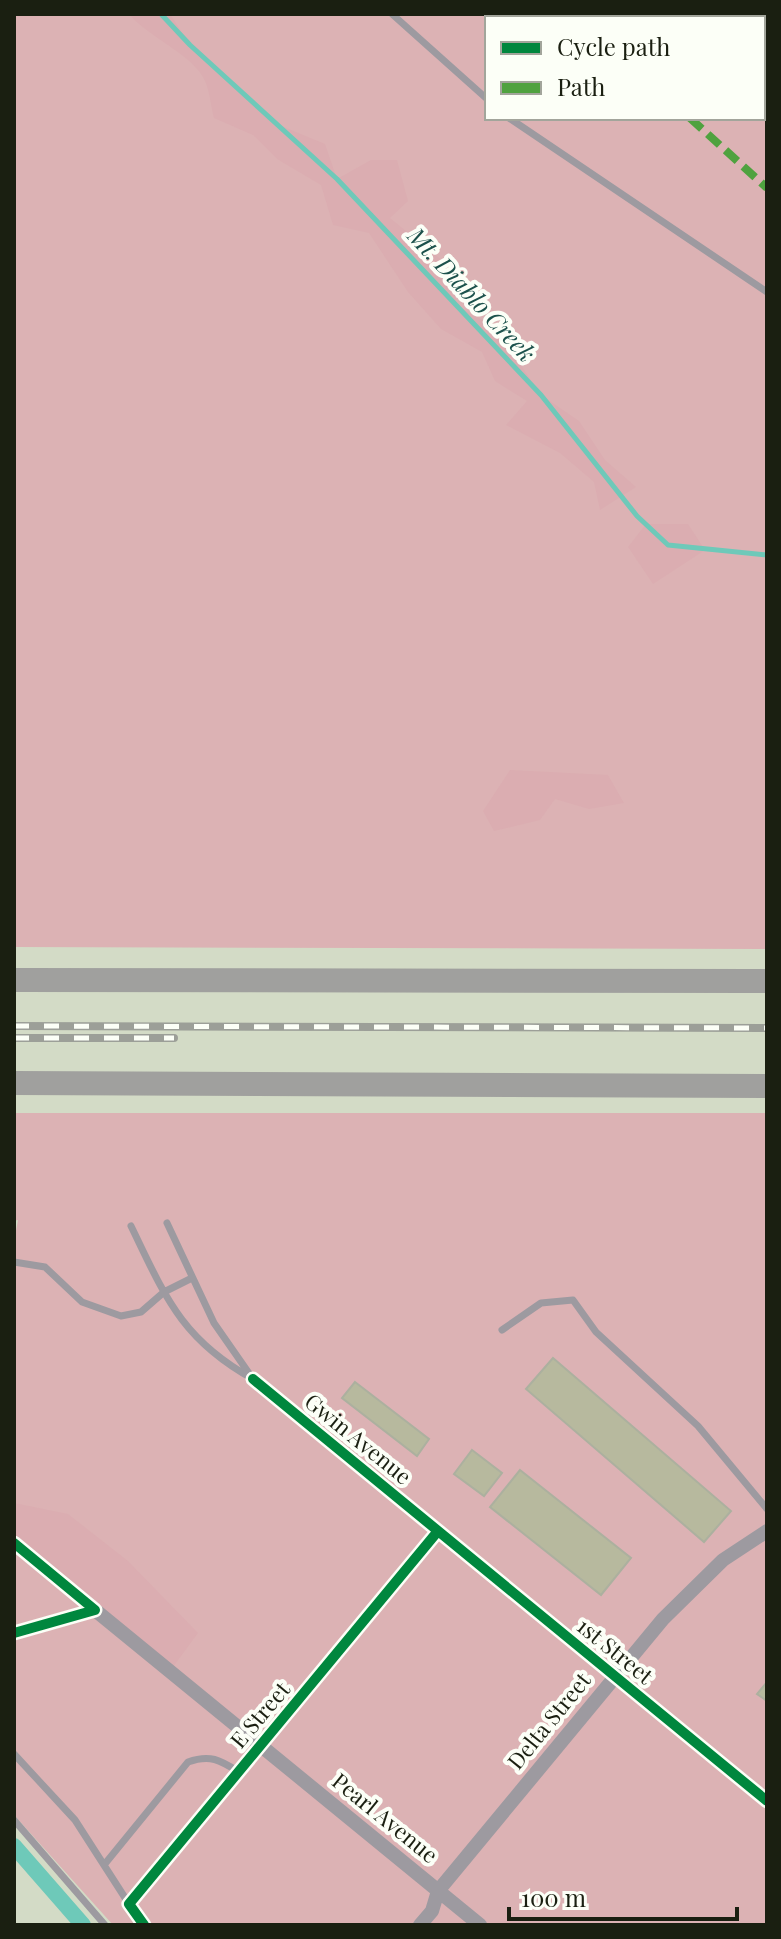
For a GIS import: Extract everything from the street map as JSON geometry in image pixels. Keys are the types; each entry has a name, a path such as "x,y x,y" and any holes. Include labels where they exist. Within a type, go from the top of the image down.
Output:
{"highway":[{"path":"14,980 767,981"},
{"path":"14,1083 767,1086"}],"street":[{"name":"Gwin Avenue","path":"253,1379 438,1531"},
{"name":"1st Street","path":"438,1531 767,1801"},
{"name":"E Street","path":"129,1904 438,1531"},
{"name":"Delta Street","path":"422,1924 432,1911 438,1891 614,1676 692,1588 723,1560 767,1531"},
{"name":"Pearl Avenue","path":"14,1543 480,1925"},
{"path":"14,1633 95,1610"},
{"path":"129,1904 144,1925"}],"lane":[{"path":"392,14 485,97"},
{"path":"512,120 767,292"},
{"path":"167,1223 214,1323 253,1379"},
{"path":"131,1226 164,1292 193,1337 212,1354 253,1379"},
{"path":"14,1262 45,1267 82,1302 110,1315 121,1316 141,1312 164,1292 192,1278"},
{"path":"502,1330 541,1303 573,1300 596,1332 698,1426 767,1509"},
{"path":"14,1754 75,1820 129,1904"},
{"path":"104,1865 188,1762 204,1756 216,1758 239,1772"},
{"path":"14,1820 105,1925"}],"shaded area":[{"path":"14,14 767,14 767,949 14,947"},
{"path":"129,14 170,14 190,45 279,125 325,144 337,179 371,160 397,160 408,201 390,218 449,266 457,306 495,327 541,395 579,421 605,460 636,487 600,510 594,482 560,453 506,425 527,401 495,381 482,352 441,329 408,292 369,233 333,225 321,185 277,159 253,135 214,118 207,85 199,72"},
{"path":"646,524 688,524 705,550 653,584 628,547"},
{"path":"510,770 608,775 624,803 589,809 555,799 540,820 494,831 483,811"},
{"path":"14,1113 767,1113 767,1925 113,1925 14,1815 14,1241 18,1220 14,1221"},
{"path":"14,1503 68,1514 128,1561 198,1633 170,1671 14,1543"}],"building":[{"path":"553,1358 731,1511 704,1542 526,1389"},
{"path":"355,1382 429,1439 417,1456 342,1398"},
{"path":"472,1450 502,1473 484,1496 454,1474"},
{"path":"520,1470 631,1558 601,1595 490,1507"},
{"path":"767,1682 767,1701 757,1694"}],"waterway":[{"name":"Mt. Diablo Creek","path":"161,14 190,45 337,179 541,395 637,516 668,545 767,555"},
{"path":"14,1846 83,1925"}],"railway":[{"path":"14,1026 767,1028"},
{"path":"14,1038 174,1038"}],"marked path":[{"path":"692,120 767,188"}],"cycle path":[{"path":"253,1379 767,1801"},
{"path":"144,1925 129,1904 438,1531"},
{"path":"14,1543 95,1610 14,1633"}]}
